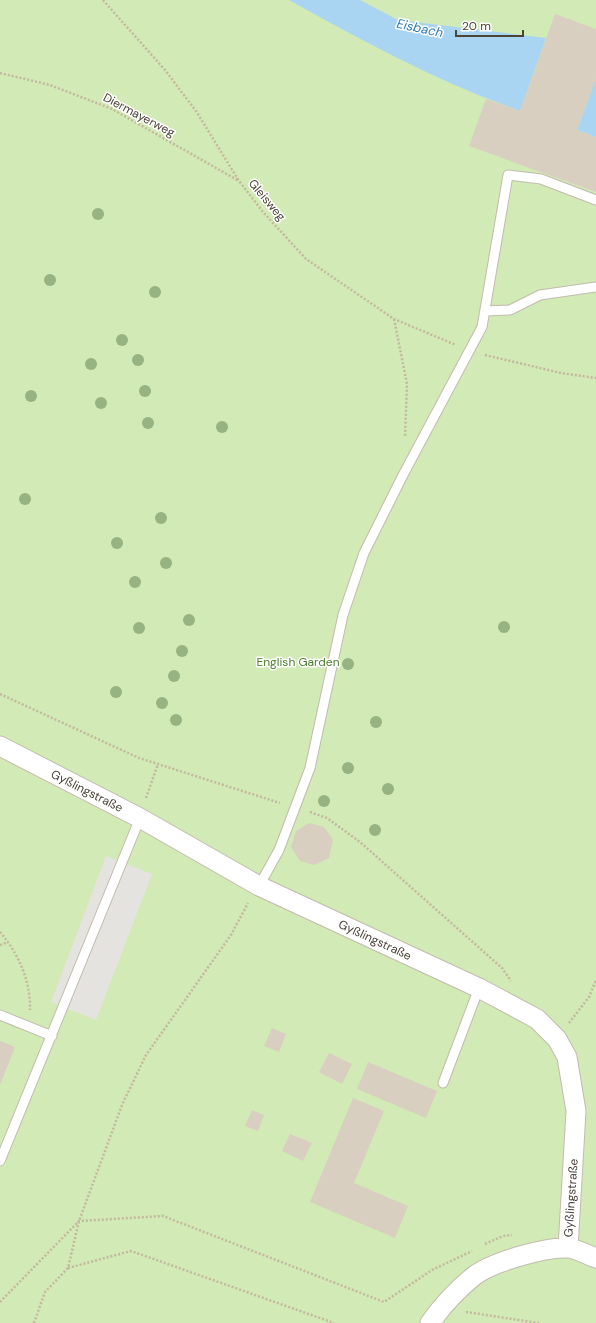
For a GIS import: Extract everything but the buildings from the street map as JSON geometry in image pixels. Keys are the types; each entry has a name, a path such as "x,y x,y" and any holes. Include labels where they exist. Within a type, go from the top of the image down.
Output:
{"street":[{"name":"Gyßlingstraße","path":"0,746 140,818 259,886 479,988 538,1019 557,1039 567,1057 576,1110 568,1248"},
{"path":"435,1316 475,1275 530,1252 568,1248 596,1258"}],"lane":[{"path":"259,886 280,850 310,768 348,596 364,553 403,475 482,327 508,175 541,179 596,200"},
{"path":"485,311 510,310 540,295 596,287"},
{"path":"0,1161 140,818"},
{"path":"443,1083 479,988"},
{"path":"0,1015 52,1036"}],"path":[{"name":"Gleisweg","path":"103,0 165,70 196,111 239,181 263,212 306,259 394,319 470,351 561,373 596,378"},
{"name":"Diermayerweg","path":"0,74 50,85 112,108 239,181"},
{"path":"394,319 407,384 403,475"},
{"path":"140,818 158,764"},
{"path":"34,1323 46,1292 68,1268 78,1221 122,1106 146,1055 231,935 259,886"},
{"path":"0,932 8,942 22,969 30,995 30,1027"},
{"path":"0,945 8,942"},
{"path":"557,1039 589,997 596,980"},
{"path":"0,1302 78,1221 163,1216 384,1302 432,1270 474,1249"},
{"path":"482,1246 503,1236 517,1234"},
{"path":"68,1268 131,1251 334,1323"},
{"path":"435,1316 539,1323"}],"green space":[{"name":"English Garden","path":"0,0 596,0 596,1323 0,1323"}],"shaded area":[{"path":"106,856 152,874 96,1020 51,1002"}],"water":[{"name":"Eisbach","path":"289,0 360,0 398,20 546,38 520,111 490,100 431,74 345,31"},
{"path":"596,79 596,137 577,130"}]}
